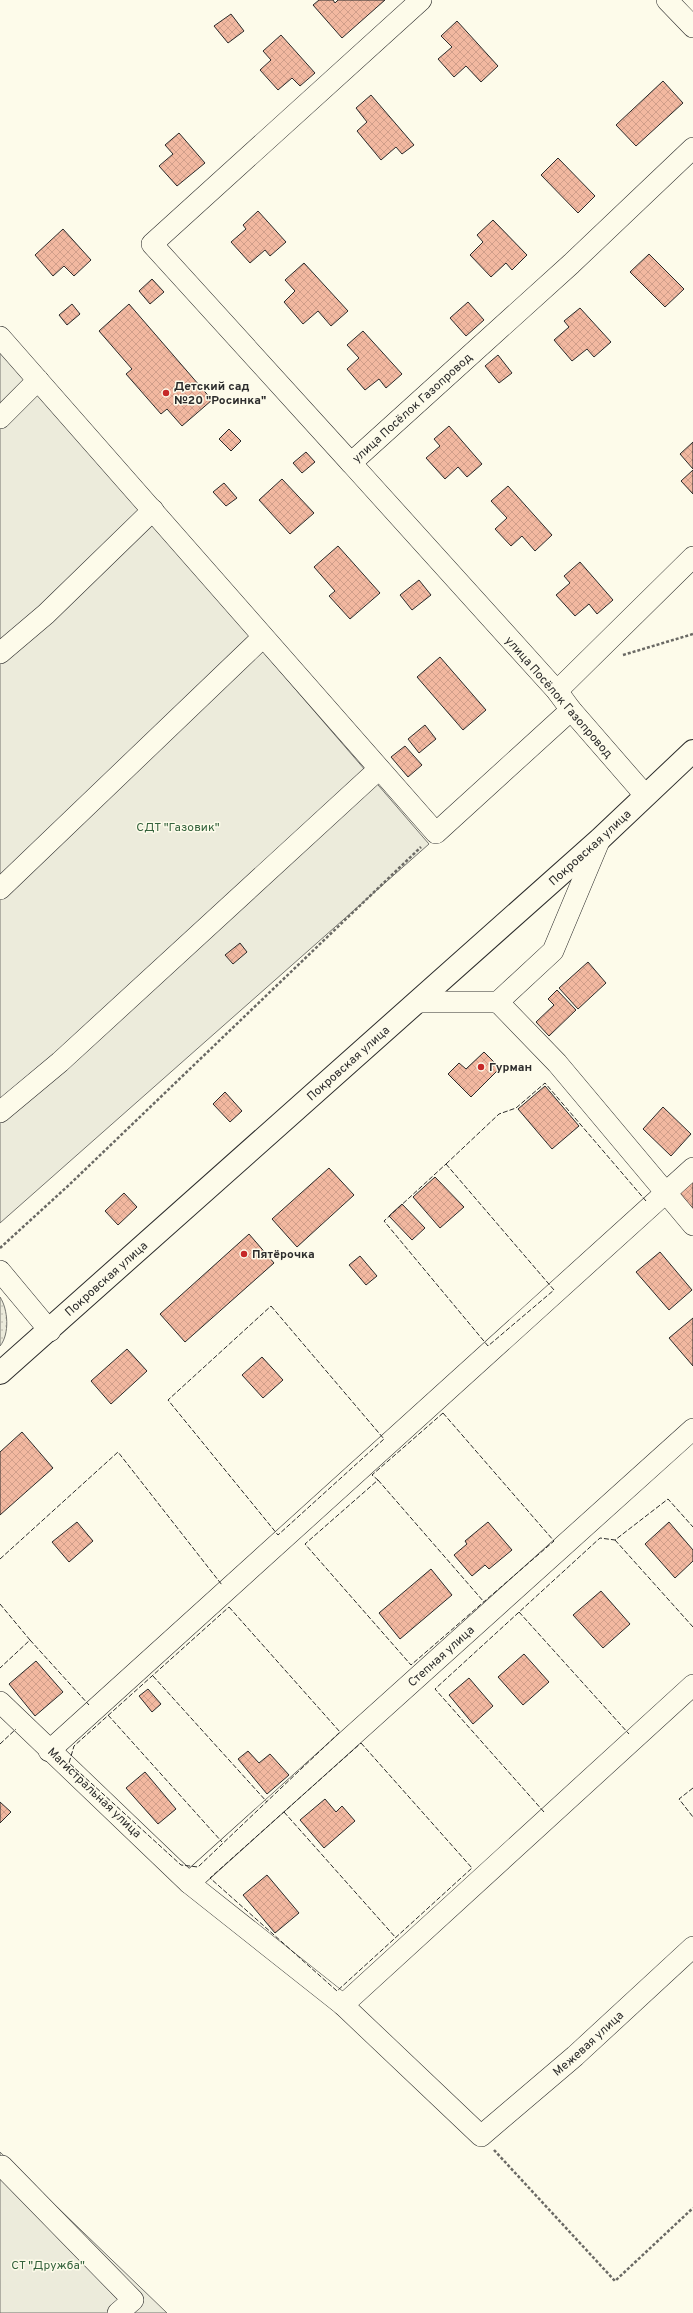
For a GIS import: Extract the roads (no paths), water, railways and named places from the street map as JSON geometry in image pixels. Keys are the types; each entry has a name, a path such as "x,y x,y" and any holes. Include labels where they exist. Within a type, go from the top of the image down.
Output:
{"main road":[{"name":"Покровская улица","path":"0,1373 50,1331 600,839 693,751"}],"street":[{"path":"350,463 152,244 421,0"},
{"path":"667,0 693,27"},
{"name":"улица Посёлок Газопровод","path":"645,795 571,710 557,691 350,463 571,264 693,148"},
{"path":"0,337 153,510 378,769 436,832 571,710"},
{"path":"0,418 38,380"},
{"path":"0,653 46,614 153,510"},
{"path":"557,691 693,557"},
{"path":"0,888 263,636"},
{"path":"0,1112 60,1062 378,769"},
{"path":"417,1002 498,1002 553,951 600,839"},
{"path":"498,1002 557,1063 693,1225"},
{"path":"49,1751 693,1168"},
{"path":"0,1270 50,1331"},
{"name":"Степная улица","path":"189,1883 693,1429"},
{"path":"343,2005 693,1685"},
{"name":"Магистральная улица","path":"0,1702 49,1751 189,1883 343,2005 481,2136"},
{"name":"Межевая улица","path":"481,2136 575,2056 693,1947"},
{"path":"1,2165 132,2309"}],"place":[{"name":"Детский сад №20 \"Росинка\"","path":"166,393"},
{"name":"Гурман","path":"481,1067"},
{"name":"Пятёрочка","path":"244,1254"}],"park label":[{"name":"СДТ \"Газовик\"","path":"178,827"},
{"name":"СТ \"Дружба\"","path":"48,2265"}]}
